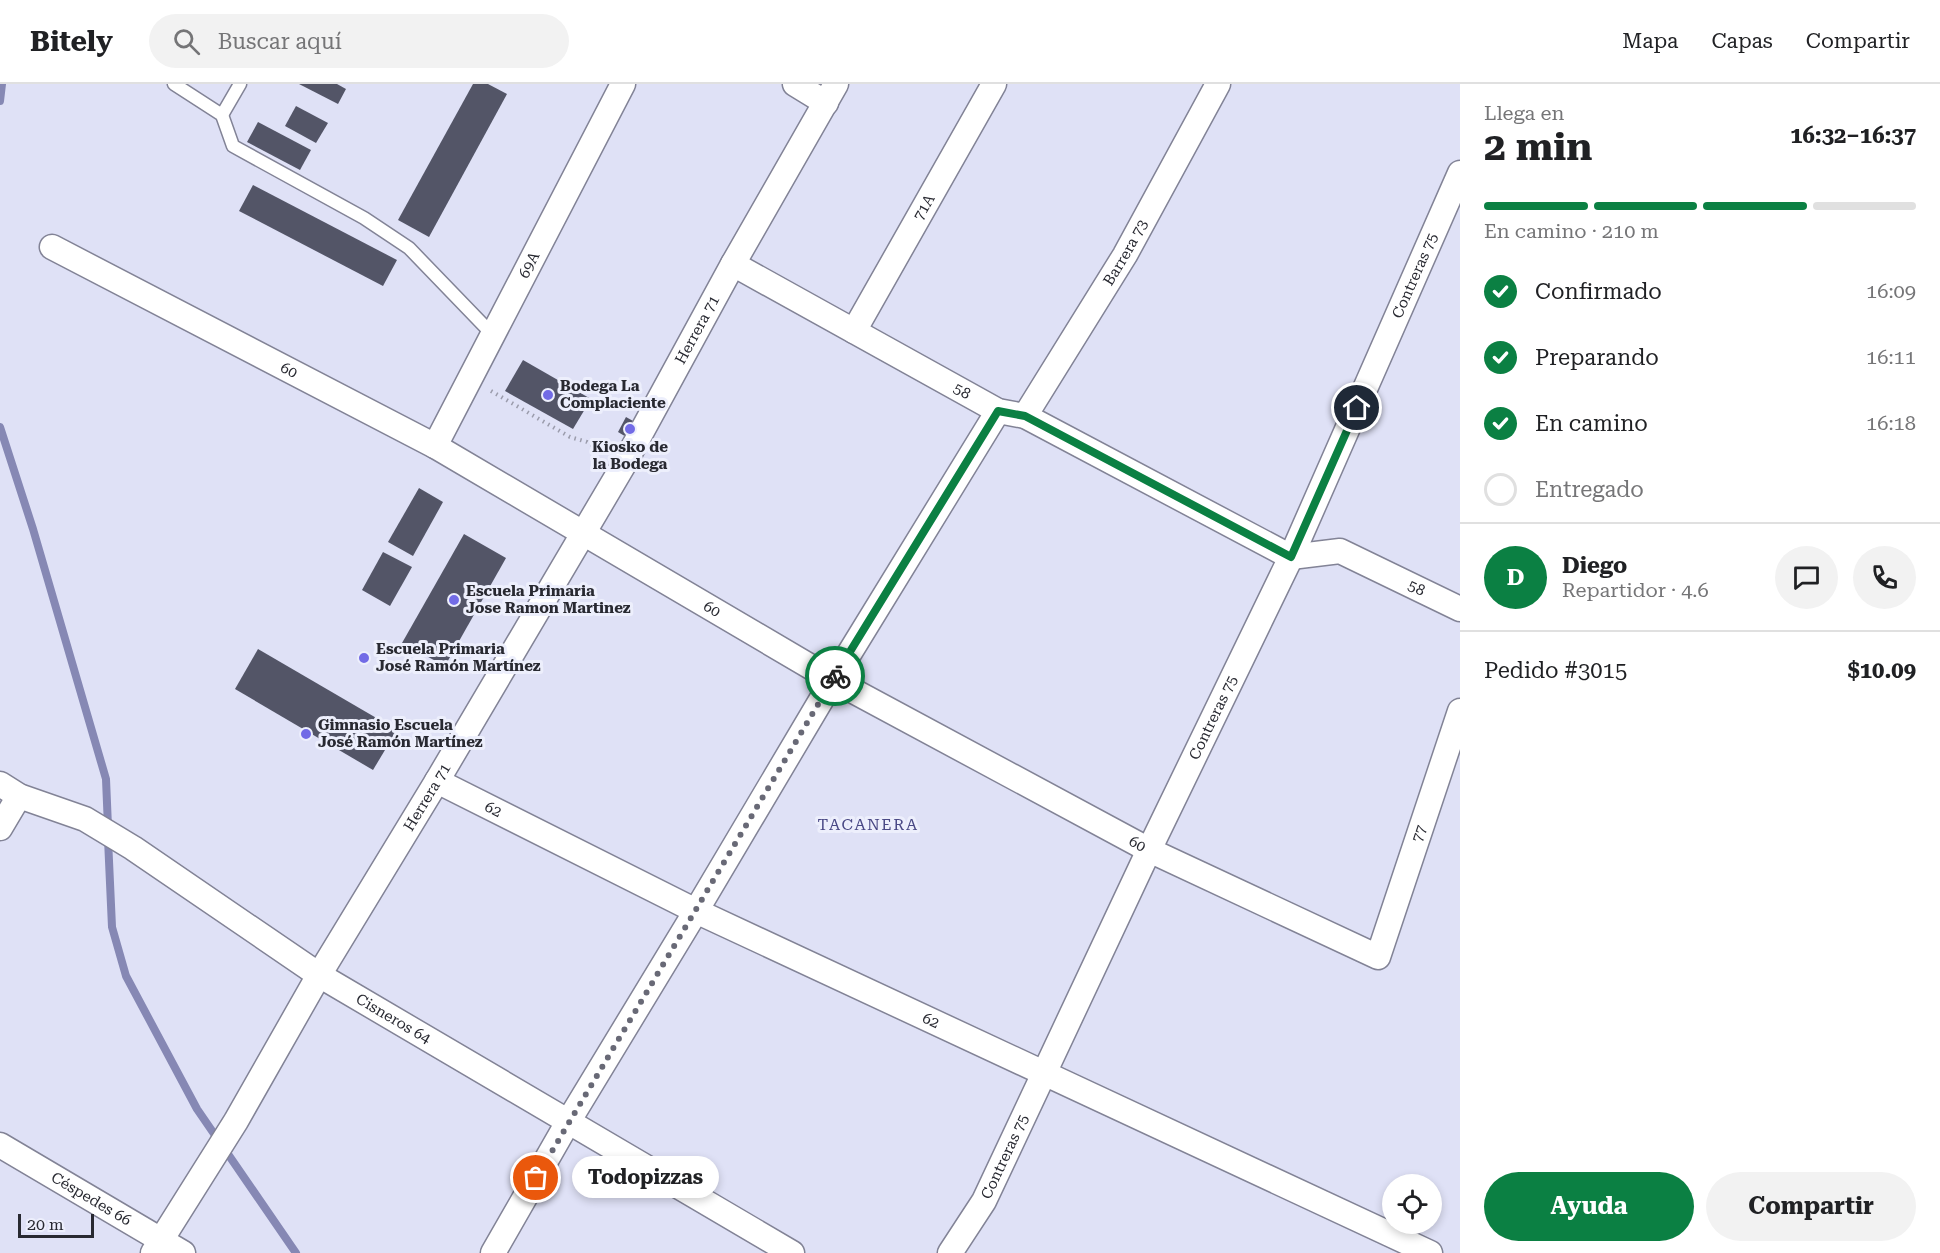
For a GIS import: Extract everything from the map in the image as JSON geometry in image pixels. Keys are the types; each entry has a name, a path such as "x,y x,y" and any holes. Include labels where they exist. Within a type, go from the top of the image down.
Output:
{"street":[{"name":"69A","path":"435,446 623,84"},
{"path":"795,84 831,93"},
{"name":"71A","path":"854,331 994,84"},
{"name":"Barrera 73","path":"1025,416 1125,255 1218,84"},
{"name":"Herrera 71","path":"157,1246 236,1121 319,975 623,466 733,264 831,93"},
{"name":"Contreras 75","path":"950,1253 984,1201 1149,850 1291,557 1460,173"},
{"name":"60","path":"52,247 435,446 833,680 1149,850 1378,957"},
{"name":"58","path":"733,264 998,411 1025,416 1291,557 1340,551 1460,609"},
{"path":"493,1253 568,1122 833,680 998,411"},
{"name":"77","path":"1378,957 1460,711"},
{"name":"62","path":"437,780 696,911 1430,1253"},
{"path":"0,828 10,790"},
{"name":"Cisneros 64","path":"10,790 85,819 133,848 319,975 792,1253"},
{"name":"Céspedes 66","path":"0,1145 157,1246 183,1253"}],"lane":[{"path":"174,84 222,115 233,146 364,218 409,248 493,335"},
{"path":"222,115 240,84"}],"path":[{"path":"469,380 570,436 587,442 623,466"}],"building":[{"path":"299,84 337,84 346,89 338,104"},
{"path":"473,84 488,84 507,94 429,237 398,220"},
{"path":"296,106 328,123 316,143 285,126"},
{"path":"258,122 311,150 300,170 247,142"},
{"path":"253,185 397,260 383,286 239,211"},
{"name":"Bodega La Complaciente","path":"523,360 591,399 573,429 505,391"},
{"name":"Kiosko de la Bodega","path":"626,417 642,426 633,441 618,432"},
{"path":"419,488 443,502 413,556 388,542"},
{"name":"Escuela Primaria Jose Ramon Martinez","path":"464,534 506,558 445,666 402,643"},
{"path":"383,552 412,567 390,606 362,590"},
{"path":"258,649 397,730 373,770 235,689"}],"waterway":[{"path":"0,101 2,84"},
{"path":"0,427 33,529 106,779 108,827"},
{"path":"108,839 112,927 126,976 197,1109 296,1253"}],"way so far":[{"path":"536,1178 835,676"}],"place":[{"name":"Bodega La Complaciente","path":"548,395"},
{"name":"Kiosko de la Bodega","path":"630,429"},
{"name":"Escuela Primaria Jose Ramon Martinez","path":"454,600"},
{"name":"Escuela Primaria José Ramón Martínez","path":"364,658"},
{"name":"Gimnasio Escuela José Ramón Martínez","path":"306,734"},
{"name":"Todopizzas","path":"536,1178"}],"district":[{"name":"TACANERA","path":"868,824"}],"route":[{"path":"835,676 998,411 1025,416 1291,557 1357,408"}]}
